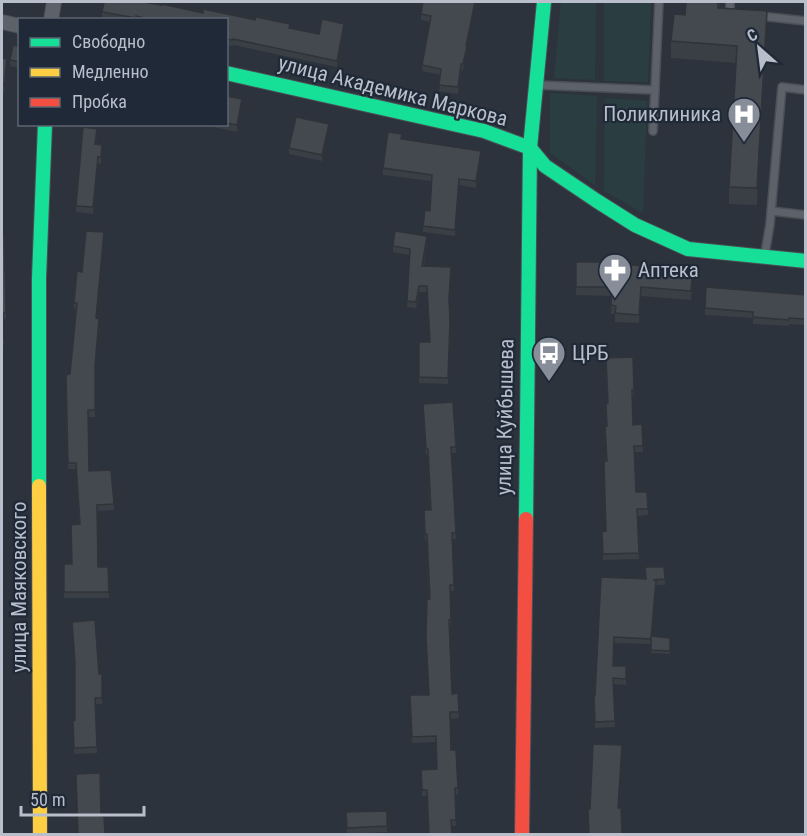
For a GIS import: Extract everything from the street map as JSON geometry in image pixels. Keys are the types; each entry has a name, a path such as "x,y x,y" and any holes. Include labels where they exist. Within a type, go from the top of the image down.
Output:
{"street":[{"path":"51,18 54,2"},
{"name":"улица Куйбышева","path":"522,834 530,148 544,2"},
{"path":"2,22 18,26"},
{"name":"улица Академика Маркова","path":"228,73 484,130 530,148 545,166 597,201 635,225 688,249 806,261"},
{"name":"улица Маяковского","path":"40,834 39,278 45,126"}],"lane":[{"path":"653,131 659,2"},
{"path":"730,2 730,12 741,14"},
{"path":"751,15 806,21"},
{"path":"536,85 655,90"},
{"path":"765,257 782,87 806,90"},
{"path":"771,211 806,215"}],"green space":[{"path":"561,2 596,2 595,80 554,78"},
{"path":"604,2 651,2 648,82 604,81"},
{"path":"550,93 597,96 595,185 550,153"},
{"path":"605,98 647,101 643,213 604,191"}],"building":[{"path":"104,2 143,2 203,13 203,9 255,20 256,17 290,24 289,28 319,34 322,19 344,24 337,61 228,39 228,18 144,18 136,16 136,18 102,12"},
{"path":"423,2 475,2 458,87 439,85 441,69 422,65 431,16 421,14"},
{"path":"686,2 718,2 718,8 767,11 757,188 729,187 737,46 671,41 674,14 685,15"},
{"path":"13,45 18,46 18,62 10,60"},
{"path":"2,58 7,59 4,86 2,86"},
{"path":"228,96 242,99 237,125 228,123"},
{"path":"296,117 329,124 322,155 289,148"},
{"path":"83,127 97,129 95,144 102,145 101,157 98,157 93,207 76,206"},
{"path":"388,132 402,134 401,139 481,151 476,181 459,179 455,230 423,226 425,210 430,211 432,175 383,168"},
{"path":"86,231 104,232 96,318 99,319 95,366 95,410 88,410 89,471 111,470 114,504 97,505 98,567 108,567 109,592 64,592 64,564 72,564 71,525 80,524 76,463 68,463 66,375 70,374 77,303 74,303 77,271 82,272"},
{"path":"395,231 427,236 422,266 451,267 448,378 419,377 419,342 430,342 427,286 419,286 416,302 407,301 410,249 393,246"},
{"path":"2,234 4,234 6,313 3,313 4,338 2,338"},
{"path":"576,262 643,266 642,274 692,278 691,291 641,287 639,315 615,313 616,306 611,305 612,287 576,287"},
{"path":"706,287 806,295 806,319 753,317 753,312 705,308"},
{"path":"633,357 633,425 642,424 643,446 634,446 636,492 647,492 648,509 637,509 639,553 603,554 602,532 606,531 605,426 607,426 606,404 608,403 606,358"},
{"path":"453,402 456,447 451,447 456,533 452,533 454,585 450,585 451,620 449,620 452,694 458,693 459,712 450,712 451,750 456,750 458,788 455,788 456,820 451,820 452,834 429,834 427,790 422,790 421,770 437,769 436,736 412,737 410,695 429,695 426,636 427,599 430,599 424,510 431,510 423,404"},
{"path":"645,567 664,567 665,579 653,580 656,580 651,639 614,637 613,666 626,666 626,679 613,678 615,721 595,722 594,696 601,577 646,579"},
{"path":"95,620 99,674 102,674 102,698 95,698 97,747 74,748 75,662 72,622"},
{"path":"651,636 670,638 670,651 651,650"},
{"path":"593,744 622,745 618,808 621,808 622,834 589,834 588,809 590,809"},
{"path":"100,773 101,816 104,816 105,834 78,834 76,774"},
{"path":"387,811 387,826 347,828 346,812"}],"traffic: fast":[{"path":"526,519 530,148 544,2"},
{"path":"228,73 484,131 530,148 545,166 597,201 635,225 688,249 806,261"},
{"path":"39,486 39,278 45,126"}],"traffic: slow":[{"path":"39,486 40,834"}],"traffic: jam":[{"path":"522,834 526,519"}],"place":[{"name":"Поликлиника","path":"744,143"},
{"name":"Аптека","path":"615,299"},
{"name":"ЦРБ","path":"549,382"}]}
